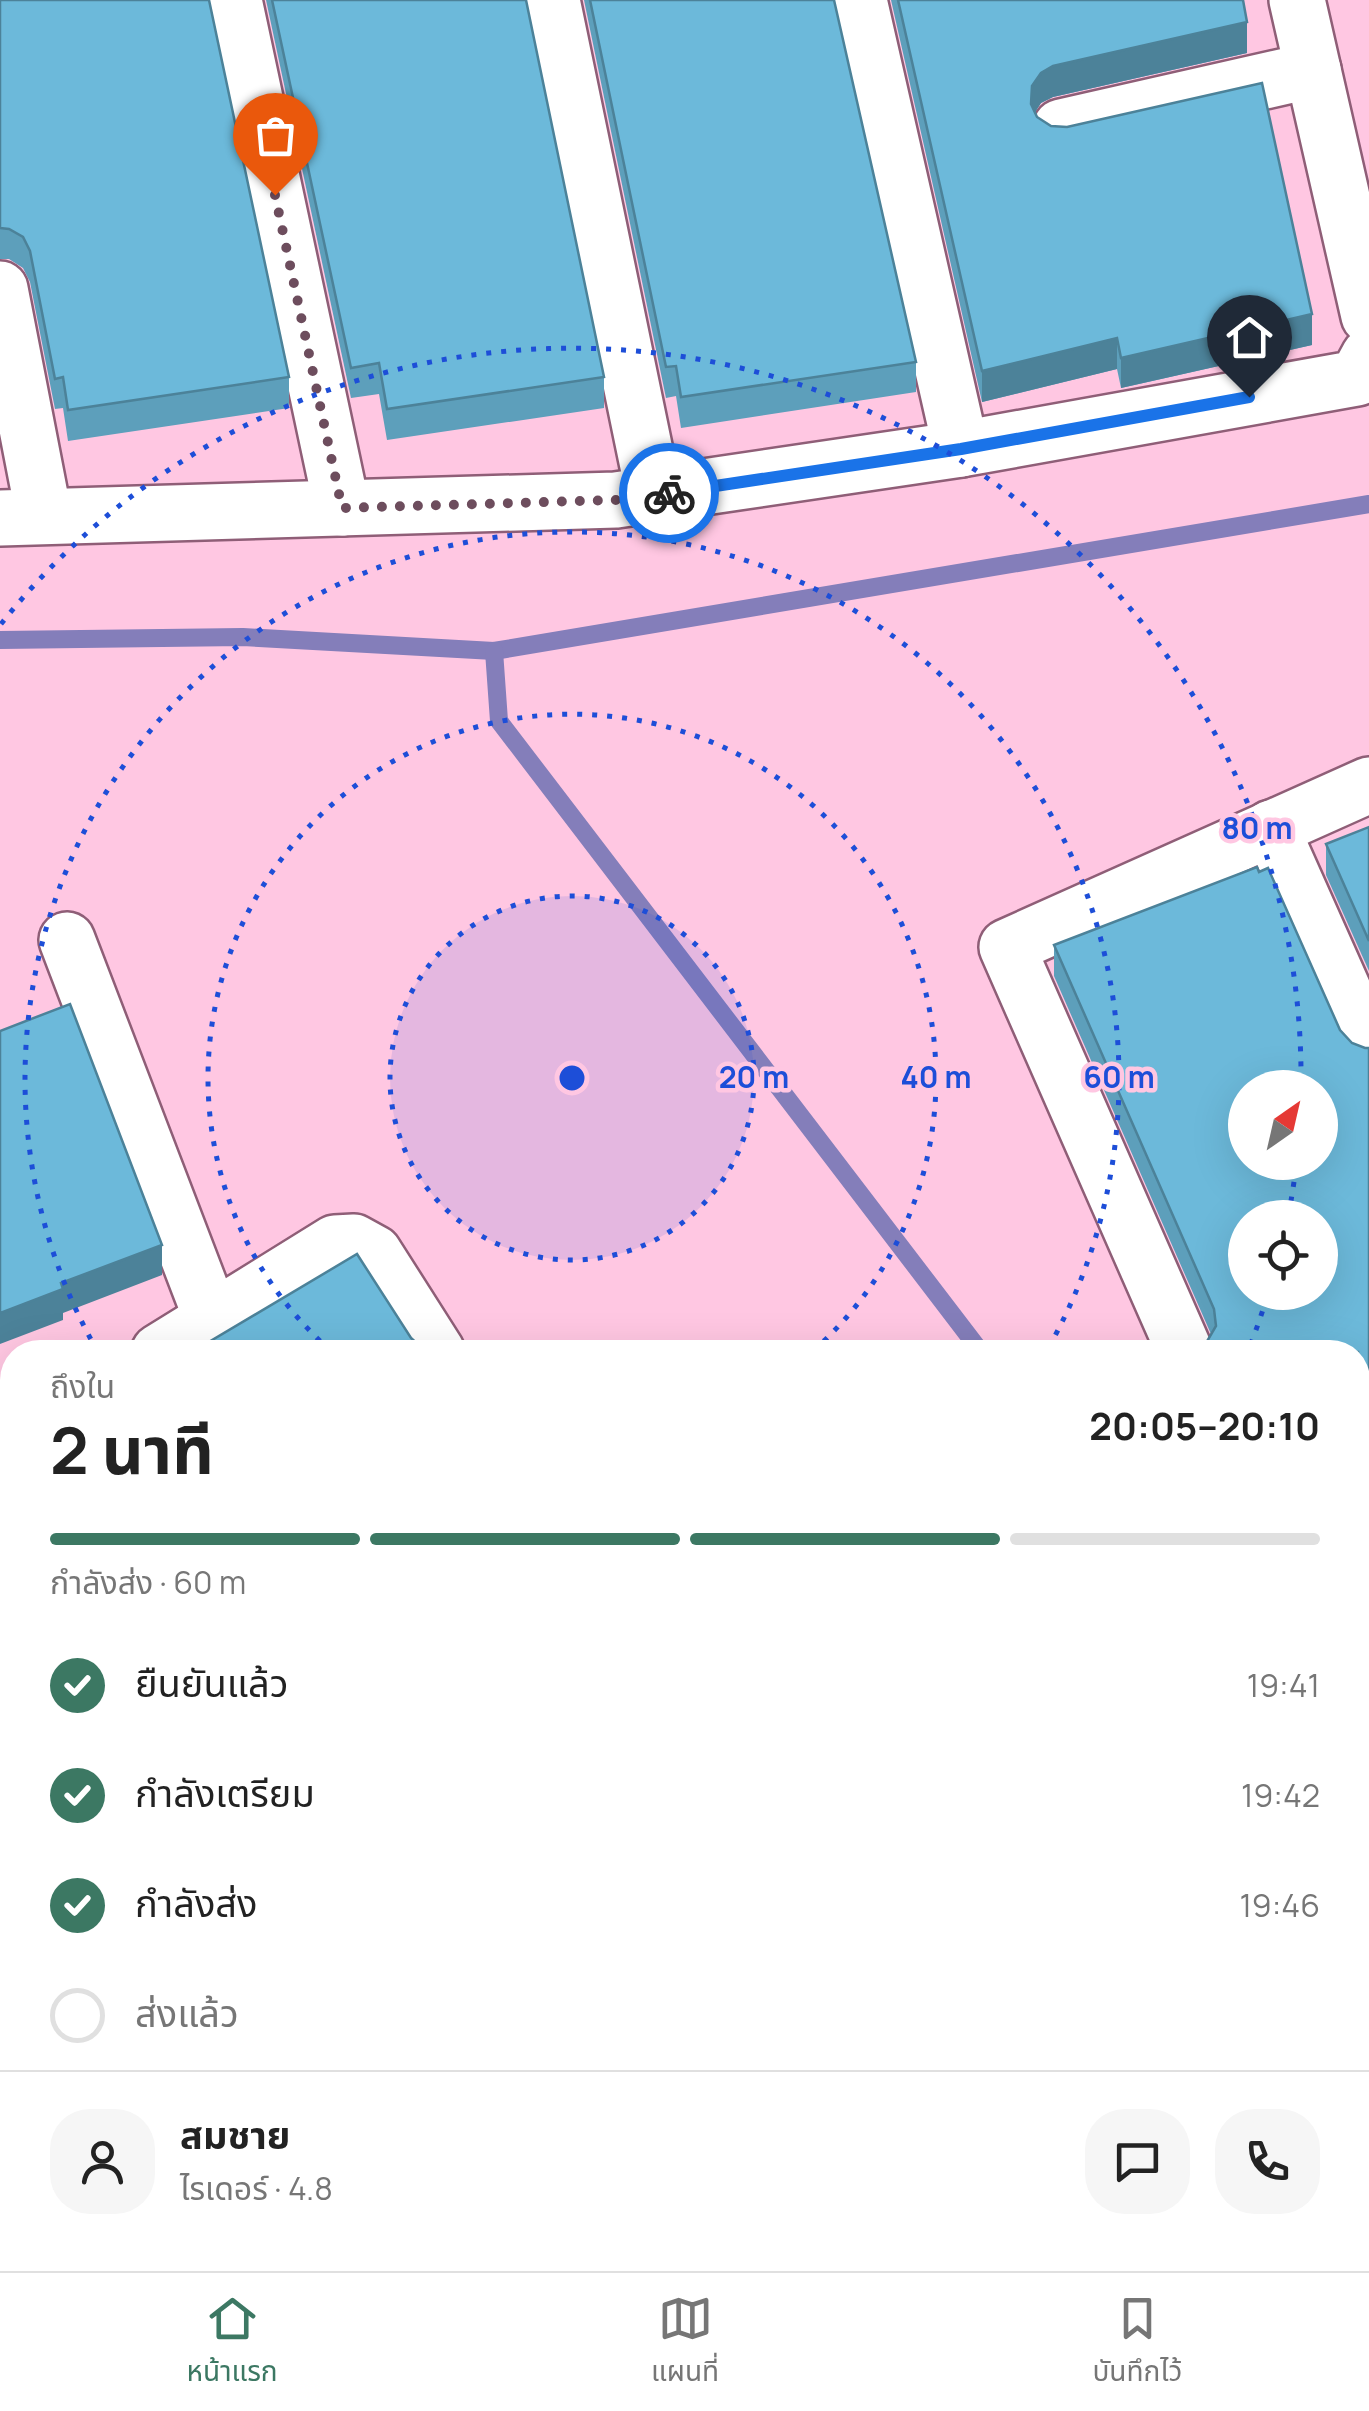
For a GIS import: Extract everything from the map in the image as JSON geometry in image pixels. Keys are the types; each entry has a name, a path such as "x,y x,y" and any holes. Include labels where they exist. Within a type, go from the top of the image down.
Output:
{"street":[{"path":"234,0 342,508"},
{"path":"552,0 654,496"},
{"path":"859,0 961,449"},
{"path":"1297,0 1369,316"},
{"path":"1061,127 1313,70"},
{"path":"0,289 22,517 654,496 961,449 1357,378 1369,356"},
{"path":"1180,1340 1007,946 1369,784"},
{"path":"1271,828 1369,1048"},
{"path":"67,940 212,1319"},
{"path":"178,1340 335,1243 354,1242 374,1252 429,1340"}],"building":[{"path":"0,0 209,0 289,377 68,410 63,377 55,379 30,251 23,237 0,228"},
{"path":"272,0 526,0 604,377 387,409 379,363 351,368"},
{"path":"590,0 834,0 916,362 681,397 676,366 666,367"},
{"path":"898,0 1243,0 1247,22 1053,66 1041,73 1032,86 1031,104 1037,117 1051,126 1067,127 1262,83 1312,314 1121,358 1117,338 982,371"},
{"path":"1369,827 1369,941 1326,844"},
{"path":"1257,867 1259,872 1268,868 1340,1030 1352,1043 1369,1048 1369,1340 1208,1340 1216,1326 1214,1309 1054,945"},
{"path":"70,1004 162,1245 61,1283 63,1289 0,1313 0,1031"},
{"path":"357,1254 413,1340 212,1340"}],"waterway":[{"path":"0,640 243,637 494,651 1369,504"},
{"path":"494,651 499,721 972,1340"}],"way so far":[{"path":"275,195 342,508 616,500 669,493"}],"route":[{"path":"669,493 961,449 1249,397"}]}
